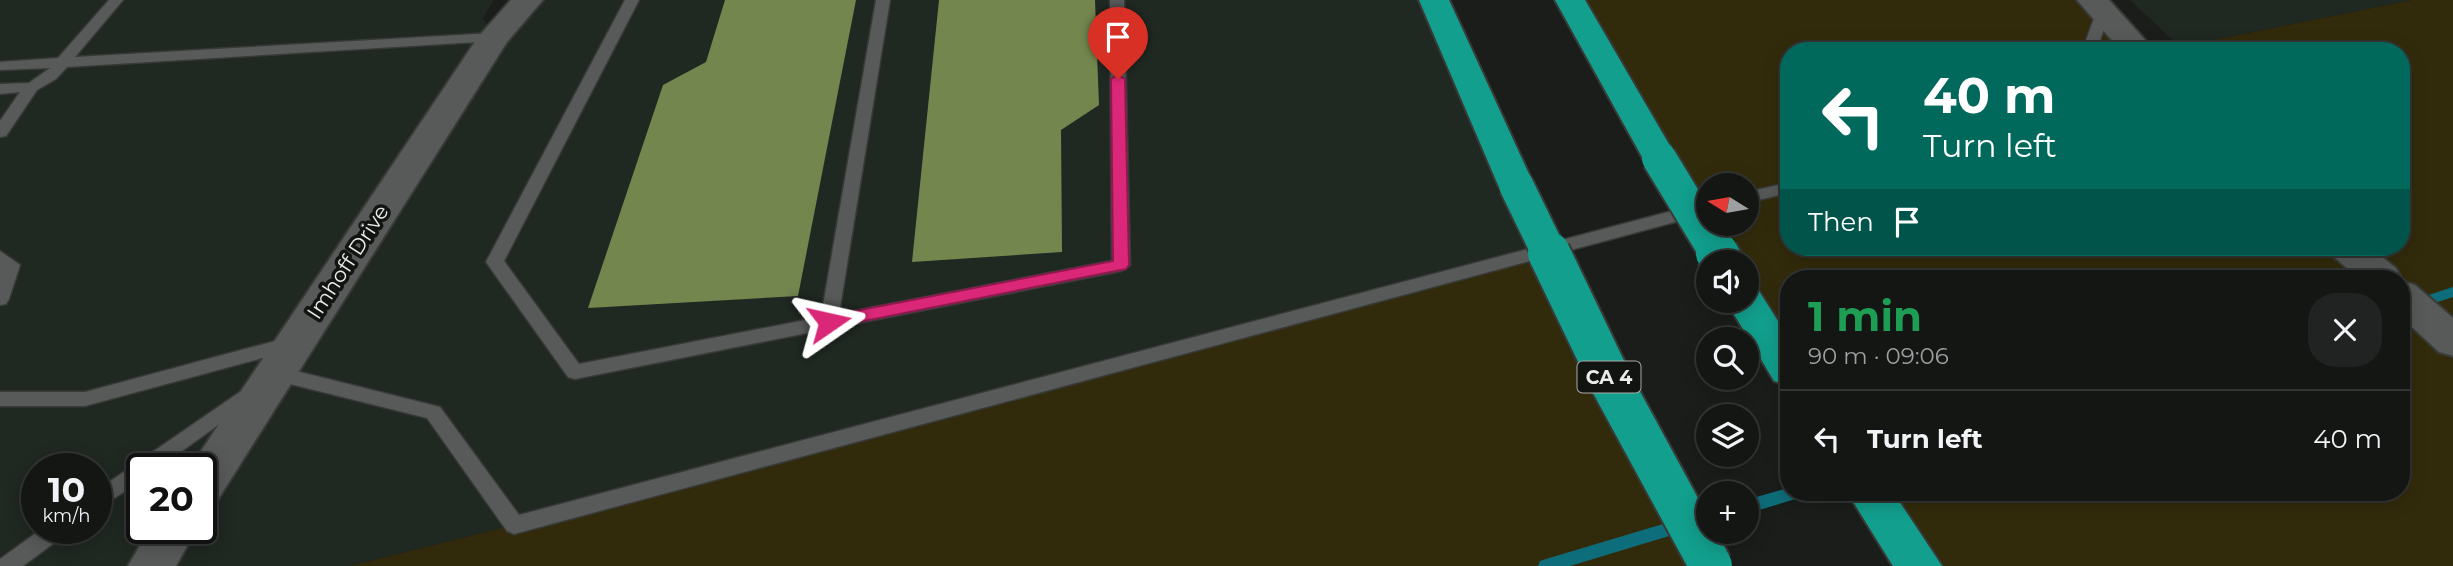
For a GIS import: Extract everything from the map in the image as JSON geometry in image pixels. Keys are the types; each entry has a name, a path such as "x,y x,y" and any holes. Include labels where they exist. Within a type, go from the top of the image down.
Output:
{"highway":[{"name":"CA 4","path":"1434,0 1516,185 1612,384 1711,566"},
{"path":"1570,0 1659,158 1715,250"},
{"path":"1752,313 1780,357"},
{"path":"1875,501 1919,566"}],"street":[{"name":"Imhoff Drive","path":"217,464 286,358 494,18 528,0"},
{"path":"2098,7 2131,42"},
{"path":"2356,256 2373,270"},
{"path":"2410,303 2453,341"},
{"path":"151,566 165,544"}],"lane":[{"path":"0,132 32,87 51,76 65,62 116,0"},
{"path":"632,0 495,262 575,372 1121,265 1117,0"},
{"path":"829,322 883,0"},
{"path":"2090,42 2098,7"},
{"path":"0,66 65,62 494,18"},
{"path":"0,89 32,87"},
{"path":"1759,195 1780,190"},
{"path":"0,399 85,399 286,358 433,412 514,525 1696,211"},
{"path":"0,257 11,265 0,299"},
{"path":"163,453 286,358"},
{"path":"7,566 37,544"}],"shaded area":[{"path":"0,0 494,0 483,18 494,36 528,0 1434,0 1546,249 514,525 350,566 0,566"},
{"path":"1570,0 2092,0 2131,42 1780,42 1780,256 2410,256 2410,42 2205,42 2412,0 2453,0 2453,566 1919,566 1875,501 2410,501 2410,270 1780,270 1780,354 1754,313 1759,313 1759,250 1715,250 1707,236 1759,236 1759,173 1696,173 1696,217"},
{"path":"2130,0 2412,0 2205,42 2175,42"},
{"path":"1546,249 1696,537 1696,544 1700,544 1711,566 350,566 514,525"}],"building":[{"path":"725,0 856,0 798,296 588,308 663,85 706,62"},
{"path":"939,0 1095,0 1099,105 1061,130 1062,252 912,262"}],"waterway":[{"path":"2410,306 2453,292"},
{"path":"1759,503 1780,497"},
{"path":"1546,566 1683,525"}],"route":[{"path":"829,322 1121,265 1118,79"}]}
